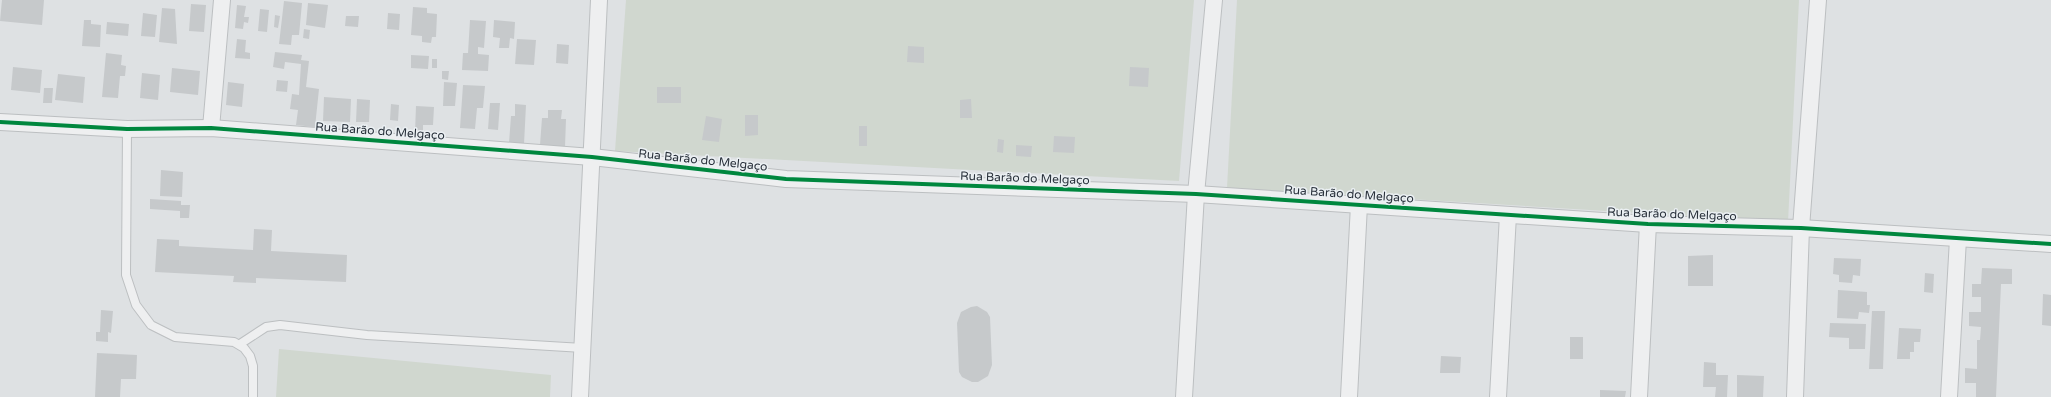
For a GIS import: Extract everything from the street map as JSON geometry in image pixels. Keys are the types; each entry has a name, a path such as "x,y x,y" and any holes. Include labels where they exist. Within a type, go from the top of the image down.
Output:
{"street":[{"path":"211,128 222,0"},
{"path":"580,397 599,0"},
{"path":"1184,397 1196,194 1214,0"},
{"path":"1795,397 1800,228 1818,0"},
{"name":"Rua Barão do Melgaço","path":"0,122 127,129 211,128 592,158 786,179 1196,194 1648,224 1800,228 2051,244"},
{"path":"1349,397 1359,205"},
{"path":"1498,397 1508,215"},
{"path":"1638,397 1648,224"},
{"path":"1949,397 1958,239"}],"lane":[{"path":"127,129 126,275 136,304 151,325 175,337 234,342 240,344 250,356 253,366 253,397"},
{"path":"240,344 261,329 280,325 367,335 583,348"}],"shaded area":[{"path":"626,0 1194,0 1179,181 615,151"},
{"path":"1237,0 1799,0 1788,222 1227,188"},
{"path":"279,349 551,375 550,397 276,397"}],"building":[{"path":"2,0 44,0 42,25 0,21"},
{"path":"284,1 302,3 299,35 292,35 291,45 279,44"},
{"path":"308,3 328,5 325,28 306,25"},
{"path":"191,4 206,5 204,32 189,31"},
{"path":"237,5 246,6 244,17 249,17 248,23 244,22 243,29 235,28"},
{"path":"413,7 427,8 427,13 437,14 436,37 432,37 431,43 422,42 422,36 411,35"},
{"path":"162,8 175,9 177,44 159,42"},
{"path":"260,9 269,10 267,32 258,31"},
{"path":"143,13 157,15 155,37 141,36"},
{"path":"388,13 400,14 399,30 387,29"},
{"path":"275,15 280,16 278,28 274,27"},
{"path":"346,16 359,16 358,27 345,26"},
{"path":"84,20 91,20 91,24 101,25 100,47 82,46"},
{"path":"470,20 486,21 484,48 478,47 478,54 489,55 488,71 462,70 463,53 468,53"},
{"path":"494,20 515,22 514,39 510,38 509,48 499,48 500,38 493,37"},
{"path":"107,22 129,24 128,36 106,34"},
{"path":"304,29 310,30 309,39 303,38"},
{"path":"237,39 246,40 245,52 250,53 250,59 235,58"},
{"path":"517,39 536,40 534,65 515,64"},
{"path":"557,44 569,45 568,64 556,63"},
{"path":"908,46 924,47 924,63 907,62"},
{"path":"275,52 302,55 301,60 309,61 306,87 319,89 315,127 296,125 298,110 290,109 292,94 299,95 301,64 285,62 284,69 273,67"},
{"path":"106,53 122,55 121,65 126,66 125,76 120,76 118,98 102,97"},
{"path":"411,55 429,56 428,69 411,68"},
{"path":"432,59 437,59 437,68 432,68"},
{"path":"13,67 42,70 40,93 11,90"},
{"path":"1130,67 1149,68 1148,87 1129,86"},
{"path":"172,68 200,71 198,95 170,92"},
{"path":"442,71 449,71 448,80 442,79"},
{"path":"142,73 160,75 158,100 140,98"},
{"path":"58,74 85,77 83,103 55,100"},
{"path":"277,80 288,81 287,92 276,91"},
{"path":"228,82 244,84 242,107 226,105"},
{"path":"444,82 457,83 455,106 443,106"},
{"path":"463,85 485,86 483,108 477,108 475,129 460,128"},
{"path":"657,87 681,87 681,103 657,103"},
{"path":"44,88 53,88 52,103 43,103"},
{"path":"324,97 351,99 350,122 323,121"},
{"path":"357,99 370,100 369,122 356,122"},
{"path":"971,99 972,118 960,118 960,100"},
{"path":"490,103 500,103 498,130 488,129"},
{"path":"391,104 399,105 398,121 390,120"},
{"path":"515,104 526,105 524,144 509,143 511,116 515,116"},
{"path":"416,106 434,107 433,125 423,125 423,133 415,132"},
{"path":"548,110 562,110 561,119 566,119 565,147 540,145 542,118 548,118"},
{"path":"745,115 758,115 758,135 745,136"},
{"path":"706,116 722,119 719,142 702,140"},
{"path":"859,126 867,126 867,146 859,146"},
{"path":"1054,136 1075,137 1074,153 1053,152"},
{"path":"998,139 1004,140 1003,153 997,152"},
{"path":"1016,145 1032,146 1031,157 1016,156"},
{"path":"161,170 183,172 182,197 160,196"},
{"path":"150,199 181,201 181,205 190,205 189,218 180,218 180,211 150,209"},
{"path":"254,229 272,230 271,251 347,255 346,282 256,278 256,283 233,282 234,276 155,272 157,239 179,240 179,246 253,250"},
{"path":"1713,255 1713,286 1688,286 1688,256"},
{"path":"1834,258 1861,259 1860,276 1853,275 1852,283 1839,282 1839,275 1833,274"},
{"path":"1982,268 2012,269 2012,284 2001,284 1996,397 1976,397 1976,383 1965,383 1965,368 1977,369 1977,340 1980,340 1981,327 1969,326 1969,312 1981,312 1981,297 1972,297 1972,284 1981,284"},
{"path":"1925,273 1934,274 1933,293 1924,292"},
{"path":"1838,290 1867,292 1867,305 1870,305 1869,313 1859,312 1858,319 1837,318"},
{"path":"2043,294 2051,295 2051,326 2042,325"},
{"path":"977,306 987,312 990,317 992,365 988,376 978,382 972,382 962,377 959,372 957,323 961,312"},
{"path":"101,310 113,311 111,333 108,332 108,342 96,341 96,332 100,332"},
{"path":"1872,311 1885,311 1883,369 1869,369"},
{"path":"1830,323 1866,324 1865,349 1849,349 1849,338 1829,337"},
{"path":"1899,328 1921,329 1920,342 1914,342 1914,352 1910,352 1910,359 1897,359"},
{"path":"1570,337 1583,337 1583,359 1570,359"},
{"path":"97,353 137,355 136,379 121,379 120,397 95,397"},
{"path":"1441,356 1461,357 1460,373 1440,373"},
{"path":"1704,362 1716,363 1716,375 1728,375 1727,397 1715,397 1716,387 1703,387"},
{"path":"1737,375 1764,376 1763,397 1737,397"},
{"path":"1600,390 1626,391 1625,397 1600,397"}],"cycle path":[{"path":"0,122 127,129 211,128 592,157 786,179 1196,194 1648,224 1801,228 2051,244"}]}
